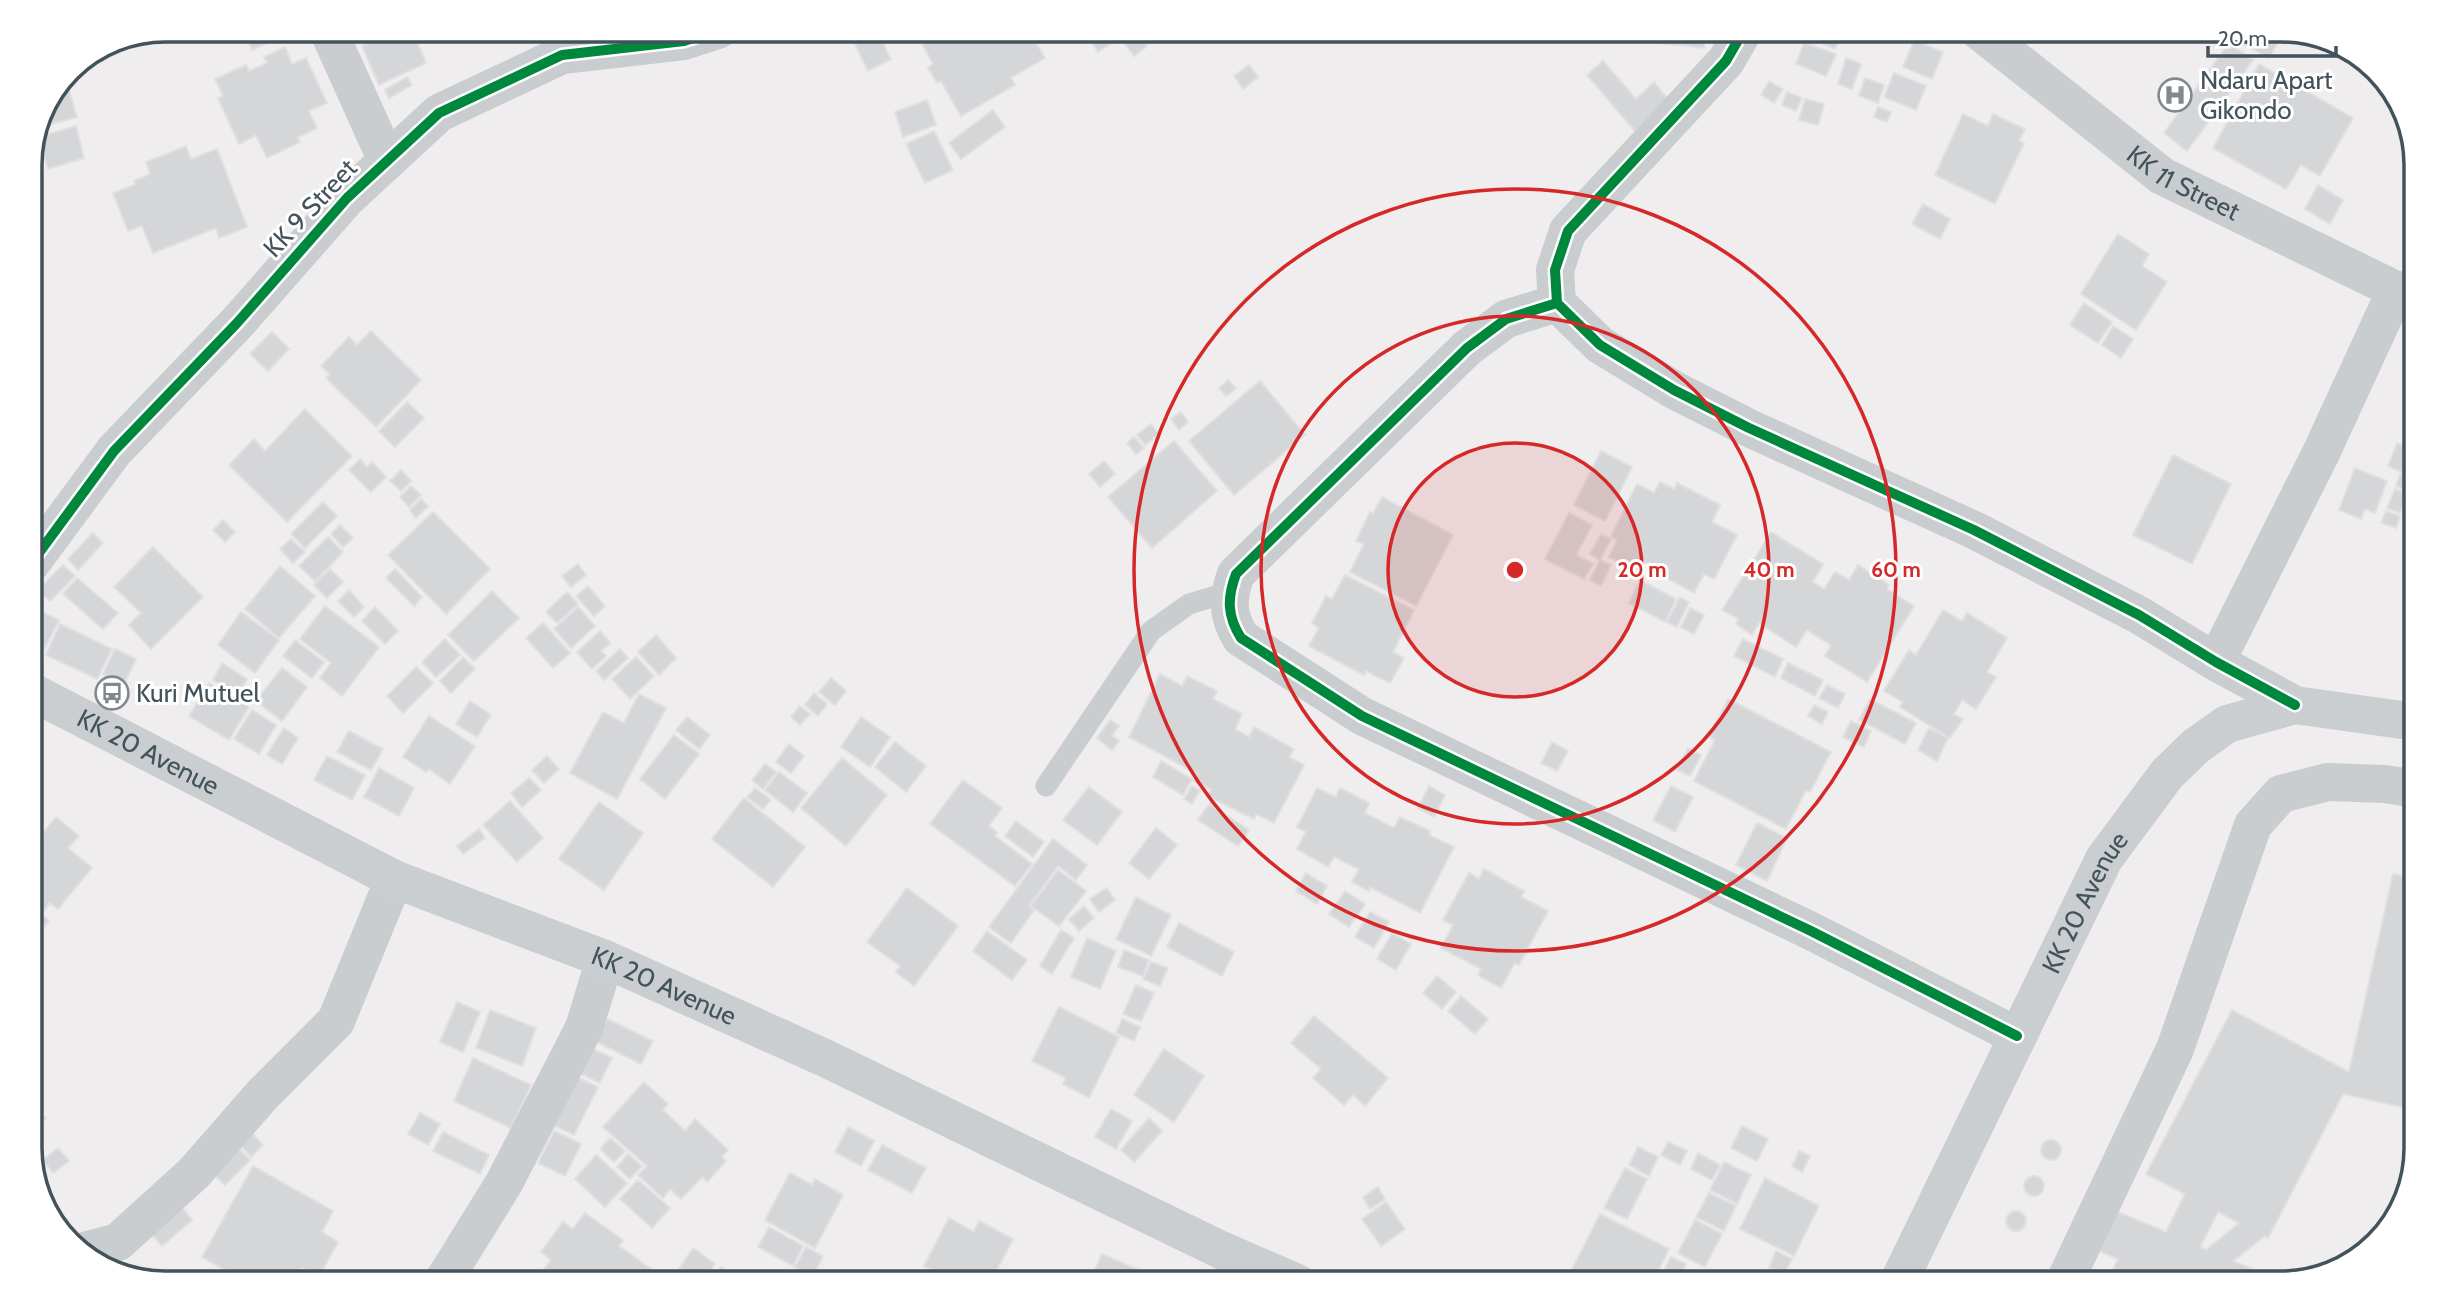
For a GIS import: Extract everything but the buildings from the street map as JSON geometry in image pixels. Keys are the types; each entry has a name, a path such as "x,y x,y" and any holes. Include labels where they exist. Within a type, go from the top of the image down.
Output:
{"main road":[{"name":"KK 20 Avenue","path":"42,697 394,878 606,959 827,1059 1220,1250 1269,1271"},
{"name":"KK 20 Avenue","path":"1904,1271 2104,859 2167,774 2196,746 2227,723 2295,705 2404,720"}],"street":[{"path":"333,42 387,161"},
{"name":"KK 9 Street","path":"42,549 114,451 237,323 347,198 439,113 562,55 641,42"},
{"path":"1737,42 1726,61 1568,231 1555,270 1558,303 1600,345 1674,390 1749,428 1986,536 2139,615 2216,662 2295,705"},
{"name":"KK 11 Street","path":"1993,42 2162,176 2404,292"},
{"path":"2216,662 2321,453 2404,297"},
{"path":"1558,303 1506,319 1467,348 1236,574 1229,592 1228,610 1233,626 1241,638 1362,716 1451,756 1811,931 2017,1036"},
{"path":"2070,1271 2175,1049 2253,825 2281,793 2328,782 2404,787"},
{"path":"94,1248 118,1242 194,1173 263,1094 335,1021 394,878"},
{"path":"449,1271 504,1183 584,1028 606,959"}],"lane":[{"path":"1046,786 1151,631 1189,604 1229,592"}],"cycle path":[{"path":"42,549 114,451 237,323 347,198 439,113 562,55 675,42"},
{"path":"1737,42 1726,61 1568,231 1555,270 1557,303 1506,319 1467,348 1236,574 1230,599 1233,622 1241,638 1362,716 1811,931 2017,1036"},
{"path":"1557,303 1600,345 1674,390 1749,428 1974,530 2139,615 2216,662 2295,705"}],"place":[{"name":"Ndaru Apart Gikondo","path":"2175,95"},
{"name":"Kuri Mutuel","path":"112,693"}]}
